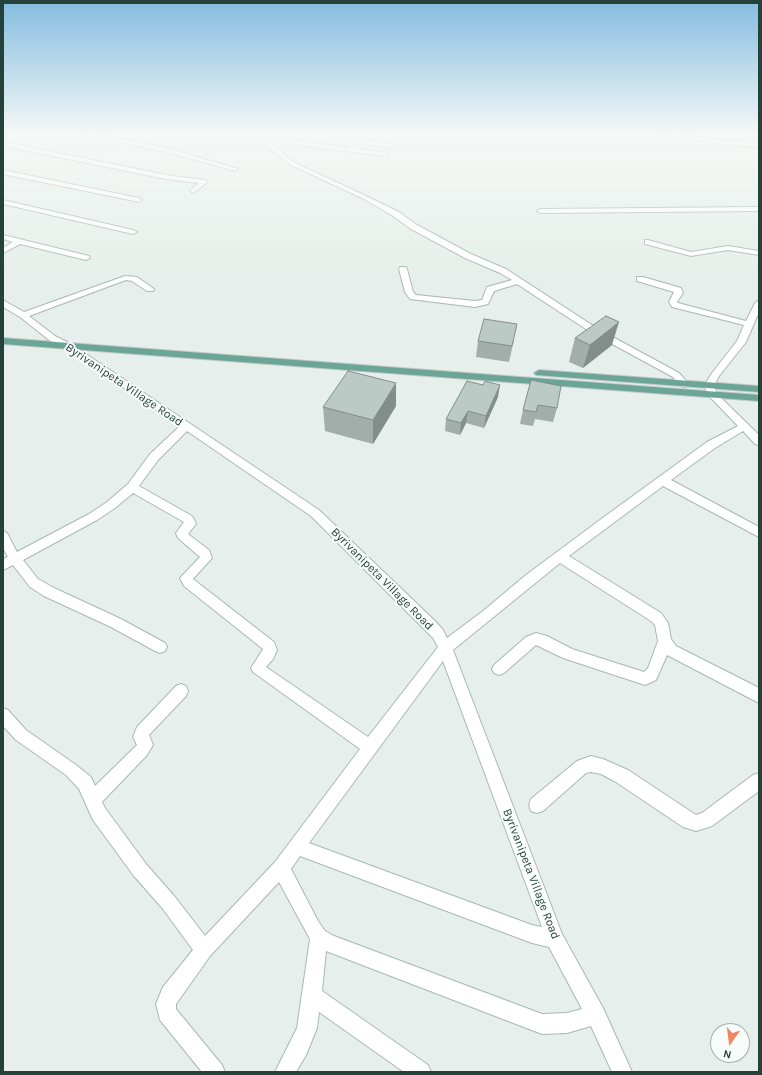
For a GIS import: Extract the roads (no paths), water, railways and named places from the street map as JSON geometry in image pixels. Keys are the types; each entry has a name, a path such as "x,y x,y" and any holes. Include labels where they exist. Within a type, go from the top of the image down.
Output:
{"main road":[{"path":"3,334 759,389"},
{"path":"3,341 759,398"}],"street":[{"path":"52,182 139,200"},
{"path":"193,191 205,182"},
{"path":"332,182 364,197 396,214 404,221 435,238 519,281 595,331 676,375 684,384"},
{"path":"3,202 132,232"},
{"path":"541,211 759,209"},
{"path":"3,237 86,258"},
{"path":"3,251 19,241"},
{"path":"648,242 691,254 728,248 759,253"},
{"path":"403,269 409,292 413,297 475,304 485,302 490,289 519,281"},
{"path":"23,315 125,278 134,279 150,289"},
{"path":"640,279 678,290 679,294 672,302 675,305 749,324"},
{"name":"Byrivanipeta Village Road","path":"3,303 23,315 52,338 68,346 315,513 438,634 445,648 555,939 596,1015 617,1068"},
{"path":"759,303 741,342 715,375 709,386 713,395 759,441"},
{"path":"3,565 93,517 111,505 132,487 154,457 186,426"},
{"path":"215,1072 168,1013 166,1004 170,994 204,950 282,868 370,747 445,648 488,615 524,584 662,481 711,445 744,426"},
{"path":"662,481 759,532"},
{"path":"132,487 188,519 190,524 182,533 205,553 206,558 186,578 188,582 269,646 270,650 268,655 258,668 370,747"},
{"path":"3,536 15,559 34,583 49,592 116,623 160,647"},
{"path":"561,557 656,617 660,623 665,642 671,650 682,657 741,685 759,696"},
{"path":"499,669 530,641 536,639 542,640 568,654 645,680 651,676 654,671 665,642"},
{"path":"93,800 142,750 145,745 141,737 142,732 181,691"},
{"path":"3,715 21,734 71,770 85,783 99,814 140,870 169,903 204,950"},
{"path":"538,805 582,766 591,764 603,767 622,776 688,821 696,823 706,820 759,781"},
{"path":"297,848 532,934 555,939"},
{"path":"282,868 312,927 319,936 329,943 542,1024 567,1023 596,1015"},
{"path":"285,1072 299,1048 307,1028 319,936"},
{"path":"312,995 421,1072"}]}
